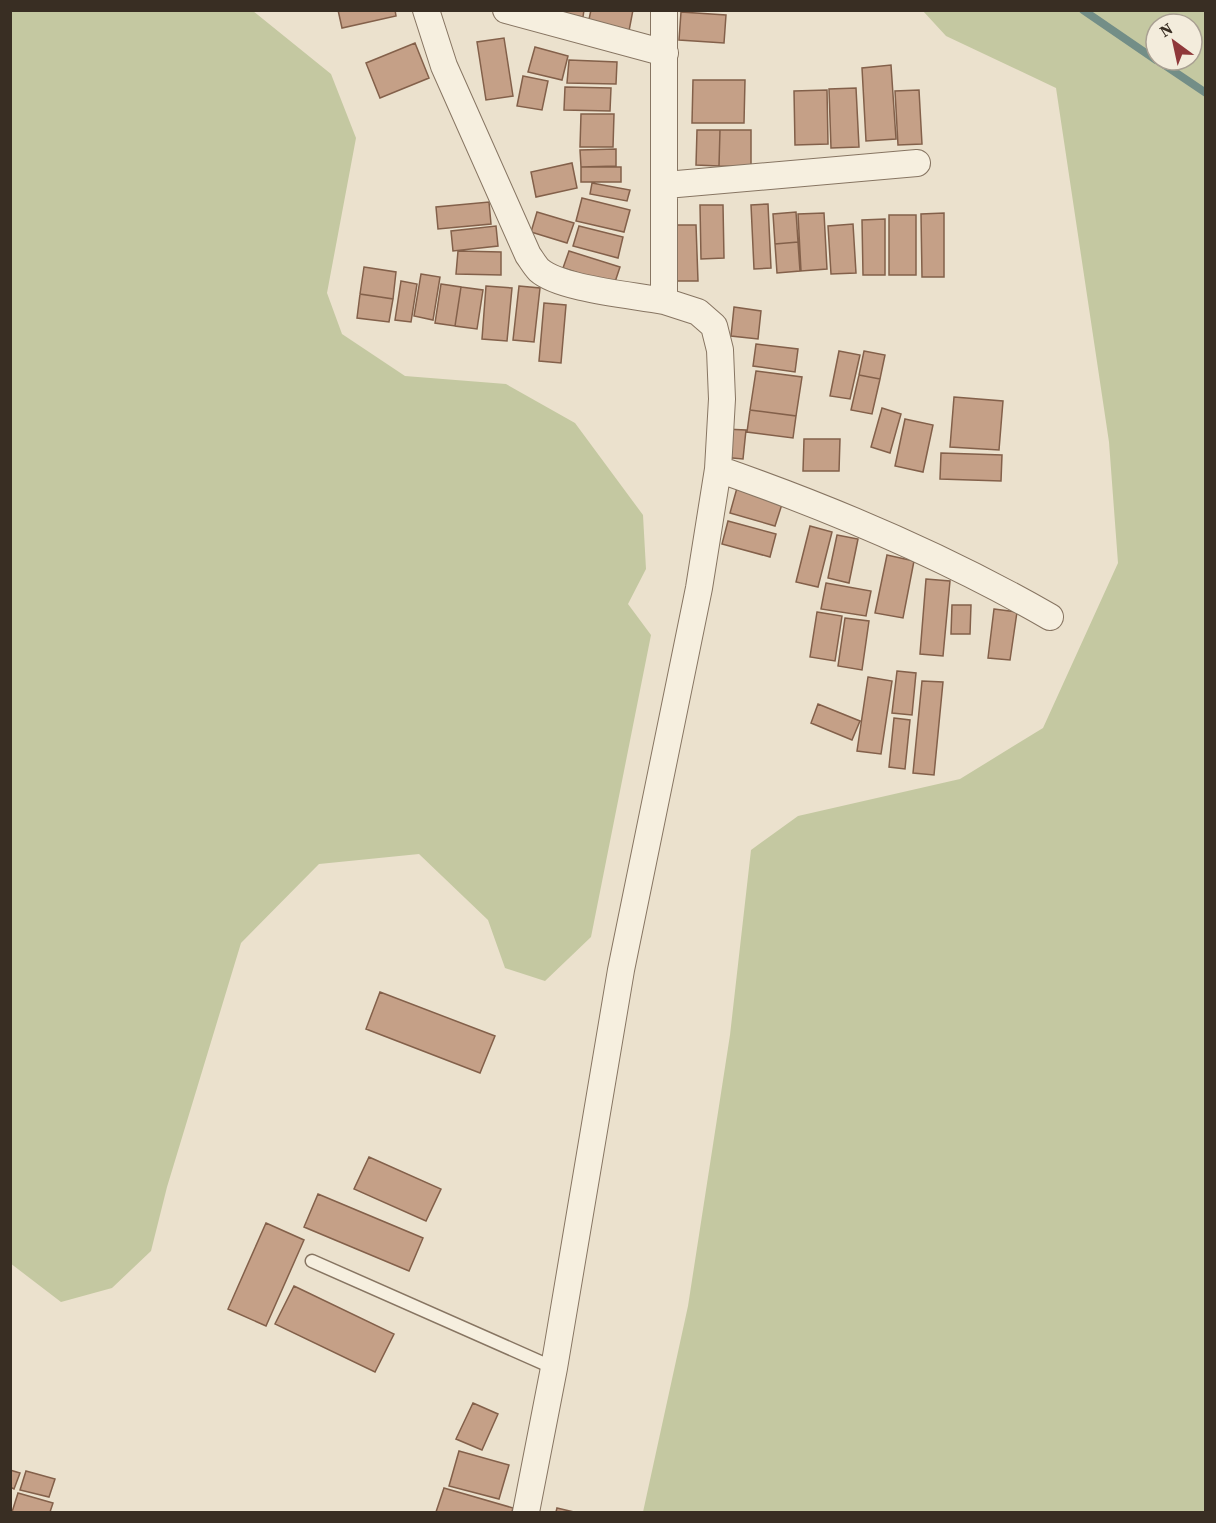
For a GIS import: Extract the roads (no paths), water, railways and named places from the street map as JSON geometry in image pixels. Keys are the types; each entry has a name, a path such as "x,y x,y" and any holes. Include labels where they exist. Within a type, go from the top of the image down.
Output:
{"street":[{"path":"426,10 449,76 528,255 539,270 571,284 664,301 698,312 714,326 720,350 722,399 718,469 699,588 621,970 554,1368 526,1512"},
{"path":"506,10 665,53"},
{"path":"664,10 666,185 664,301"},
{"path":"666,185 917,164"},
{"path":"718,469 794,495 896,537 990,582 1050,617"}],"lane":[{"path":"312,1261 554,1368"}],"waterway":[{"path":"1083,10 1144,52"},
{"path":"1175,72 1206,93"}]}
